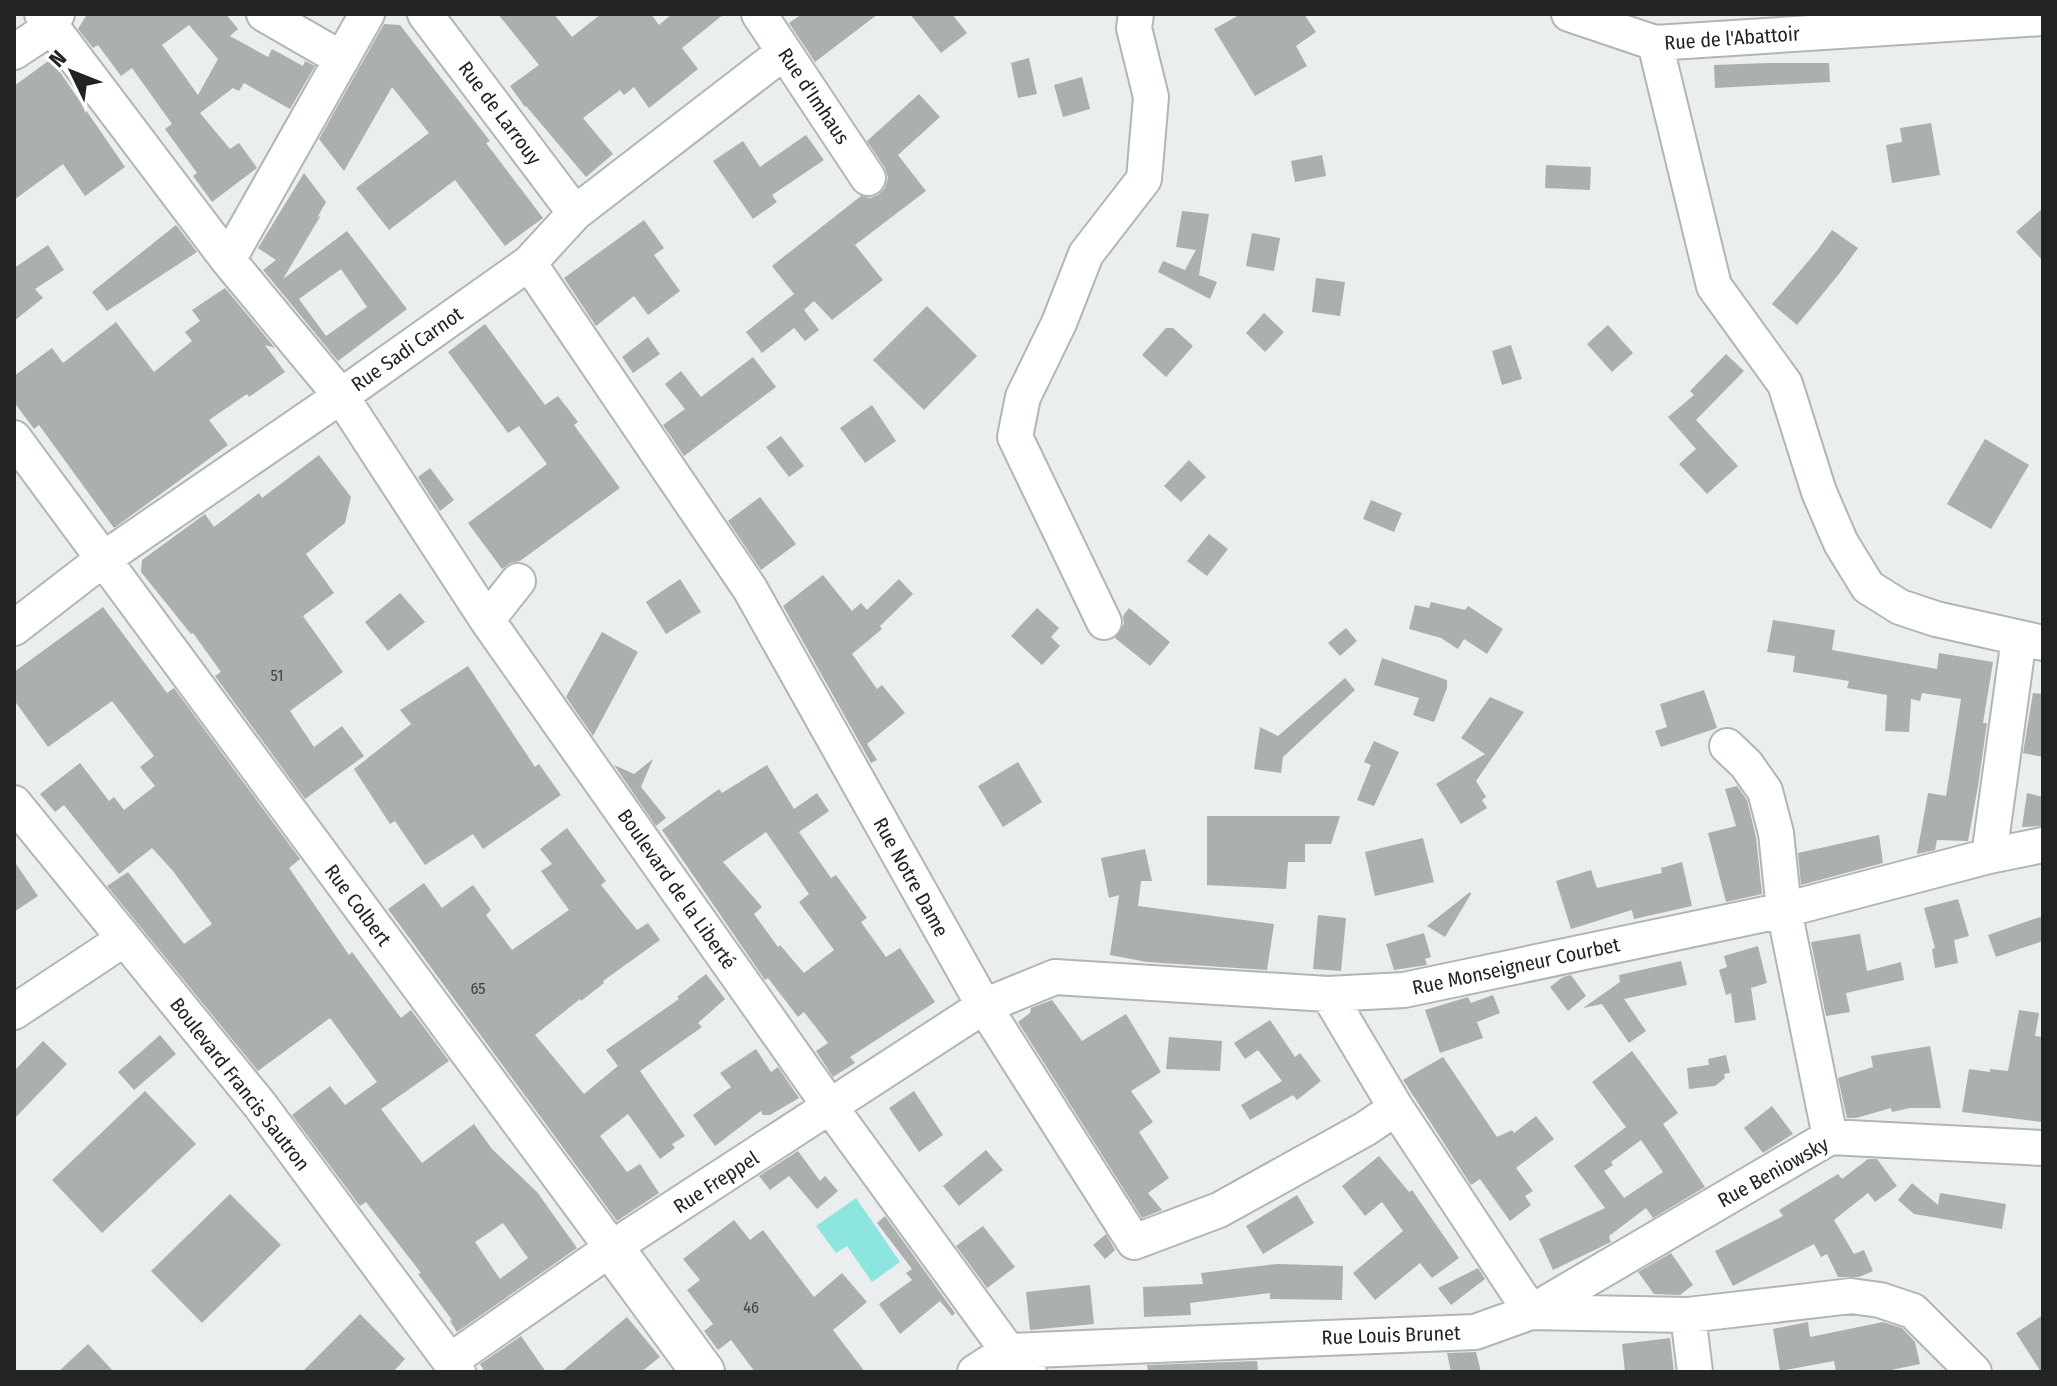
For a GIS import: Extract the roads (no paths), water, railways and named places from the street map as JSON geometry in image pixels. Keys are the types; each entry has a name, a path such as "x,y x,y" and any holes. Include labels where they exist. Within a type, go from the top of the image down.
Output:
{"main road":[{"name":"Rue Colbert","path":"612,1248 703,1372"}],"street":[{"path":"264,14 342,59"},
{"path":"228,260 367,14"},
{"name":"Rue de Larrouy","path":"425,14 575,213"},
{"name":"Rue d'Imhaus","path":"759,14 868,178"},
{"path":"1104,622 1015,437 1023,397 1059,323 1086,254 1144,179 1151,97 1134,28 1136,14"},
{"name":"Rue de l'Abattoir","path":"1569,14 1655,43 2043,18"},
{"path":"14,52 50,19"},
{"name":"Boulevard de la Liberté","path":"50,19 228,260 341,396 487,620 831,1108 1018,1362"},
{"path":"1655,43 1714,286 1785,384 1819,492 1847,554 1868,587 1900,607 1936,619 2031,641 1989,856"},
{"name":"Rue Sadi Carnot","path":"14,628 102,560 529,263 575,213 784,52"},
{"name":"Rue Notre Dame","path":"529,263 750,589 984,1006 1134,1242 1219,1210 1365,1129 1396,1108"},
{"name":"Rue Colbert","path":"14,438 612,1248"},
{"path":"487,620 518,581"},
{"path":"1727,746 1746,764 1765,791 1776,833 1784,910 1830,1137"},
{"name":"Boulevard Francis Sautron","path":"14,803 260,1105 454,1367"},
{"name":"Rue Monseigneur Courbet","path":"984,1006 1055,977 1328,994 1404,990 1784,910 1989,856 2043,845"},
{"path":"14,1012 124,939"},
{"path":"1328,994 1396,1108 1531,1312"},
{"name":"Rue Freppel","path":"454,1367 612,1248 984,1006"},
{"name":"Rue Beniowsky","path":"1531,1312 1830,1137 2043,1148"},
{"name":"Rue Louis Brunet","path":"1018,1362 1475,1332 1531,1312 1688,1315 1851,1296 1880,1300 1913,1311 1974,1372"},
{"path":"1688,1315 1695,1372"},
{"path":"975,1372 1018,1362"}],"water":[{"path":"856,1198 900,1262 872,1282 847,1246 836,1253 816,1226"}]}
